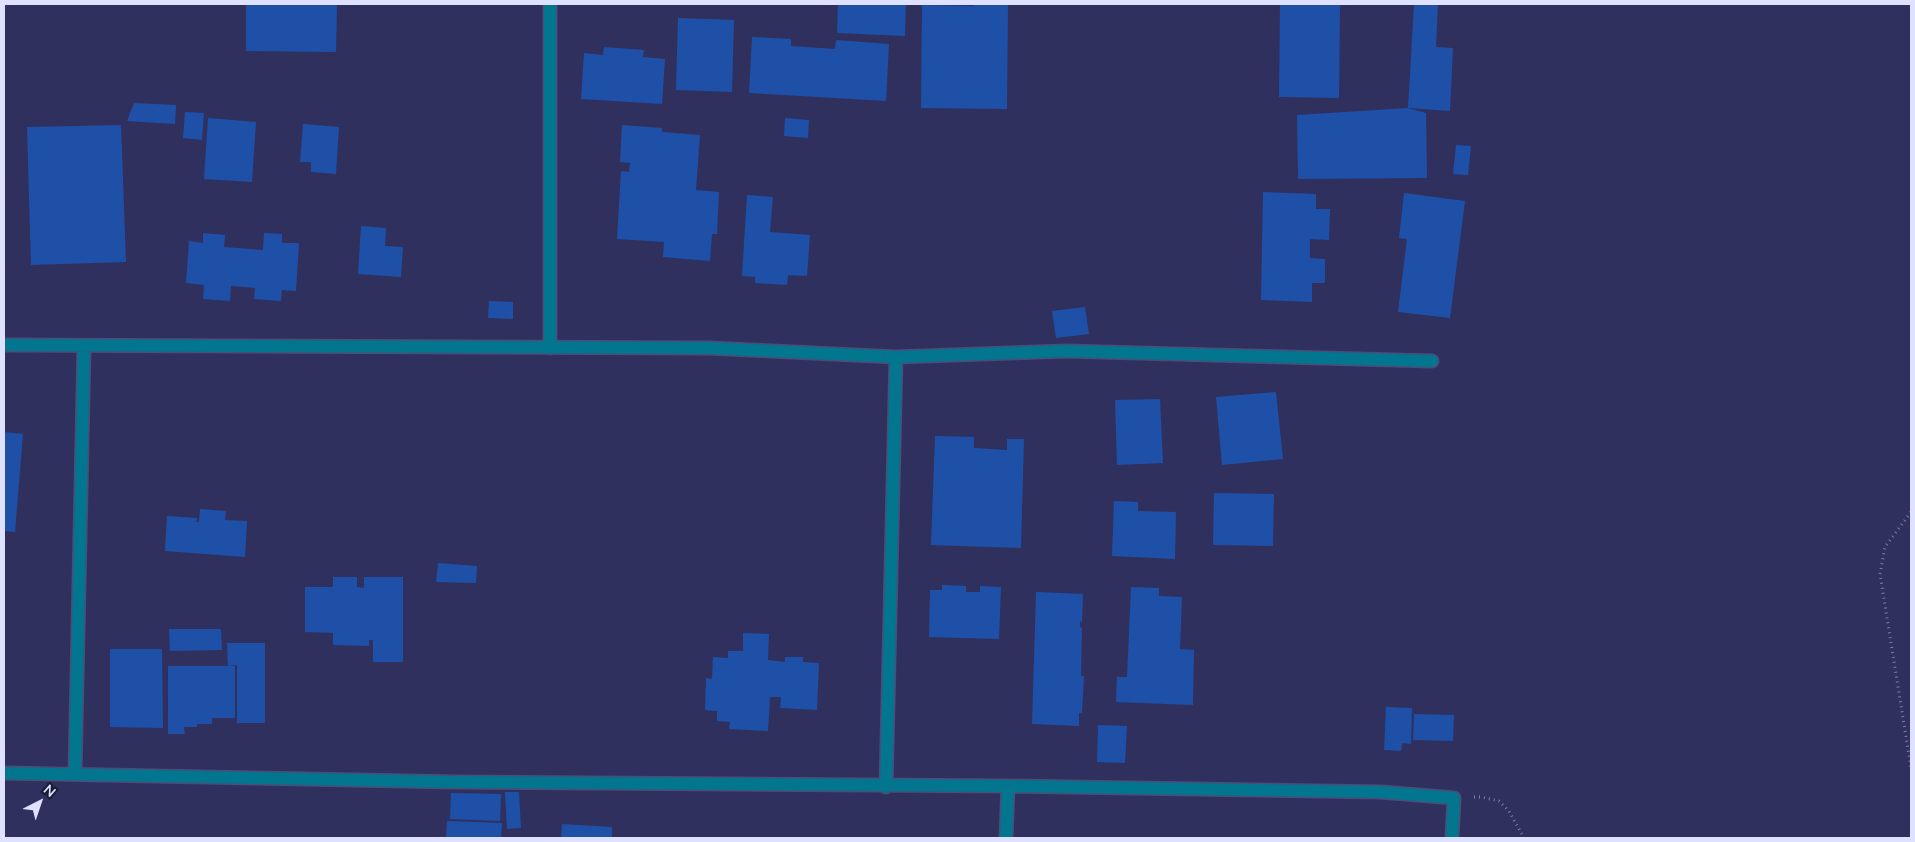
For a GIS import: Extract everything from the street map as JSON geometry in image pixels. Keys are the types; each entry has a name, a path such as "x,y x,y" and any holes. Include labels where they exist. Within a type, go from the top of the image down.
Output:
{"street":[{"path":"550,4 550,348"},
{"path":"4,345 709,348 896,357 1066,351 1432,361"},
{"path":"75,773 84,346"},
{"path":"886,787 896,357"},
{"path":"4,773 455,782 886,787 1008,786 1381,792 1454,798 1452,838"},
{"path":"1006,838 1008,786"}],"path":[{"path":"1911,512 1885,546 1880,574 1911,768"},
{"path":"1454,798 1482,797 1499,801 1509,811 1524,838"}],"building":[{"path":"246,4 337,4 336,52 246,51"},
{"path":"838,4 906,4 905,36 837,33"},
{"path":"974,4 1008,4 1007,109 921,108 922,5 974,6"},
{"path":"1280,4 1340,4 1339,98 1279,97"},
{"path":"1414,4 1438,4 1436,47 1453,48 1450,111 1408,108"},
{"path":"678,18 734,20 732,92 676,90"},
{"path":"752,37 791,39 791,46 835,49 836,40 889,44 886,101 749,93"},
{"path":"604,47 644,50 643,57 665,59 662,104 581,99 584,53 603,55"},
{"path":"134,103 176,105 175,124 127,121"},
{"path":"1408,108 1426,113 1427,178 1298,179 1297,115"},
{"path":"185,112 204,113 202,140 183,138"},
{"path":"208,118 256,122 252,182 204,179"},
{"path":"785,118 809,120 808,138 784,136"},
{"path":"303,124 339,127 336,174 311,172 311,162 300,162"},
{"path":"121,125 126,262 31,265 27,127"},
{"path":"622,125 662,128 662,132 700,135 696,190 719,192 717,234 712,234 710,261 663,257 664,242 617,239 621,171 629,172 630,163 620,162"},
{"path":"1456,145 1471,146 1468,175 1453,174"},
{"path":"1263,192 1316,194 1316,209 1330,209 1329,240 1310,239 1310,258 1325,259 1325,283 1312,283 1312,302 1261,300"},
{"path":"1404,193 1465,201 1450,318 1398,312 1407,239 1399,238"},
{"path":"747,195 773,197 770,232 810,235 807,276 788,275 787,285 755,283 755,277 742,276"},
{"path":"361,226 386,228 385,246 403,247 401,277 358,274"},
{"path":"203,233 225,235 224,247 263,250 264,233 282,234 282,243 299,243 296,291 282,290 281,301 254,299 255,288 231,286 230,301 203,299 204,285 186,283 189,241 203,243"},
{"path":"489,301 513,302 513,319 488,318"},
{"path":"1085,307 1089,334 1056,338 1052,311"},
{"path":"1276,392 1283,459 1222,465 1216,397"},
{"path":"1160,399 1163,463 1117,465 1115,400"},
{"path":"4,432 23,434 15,532 4,531"},
{"path":"935,436 974,437 974,448 1007,450 1007,439 1024,439 1021,548 931,545"},
{"path":"1214,493 1274,494 1273,546 1213,545"},
{"path":"1114,501 1138,502 1138,511 1176,512 1175,559 1112,556"},
{"path":"200,509 226,511 225,520 247,521 245,557 165,551 167,516 197,518 196,522 199,522"},
{"path":"438,563 477,566 476,583 436,582"},
{"path":"333,577 357,577 357,587 364,588 364,577 403,577 403,662 373,662 373,640 369,640 369,646 333,645 333,633 305,632 305,587 333,587"},
{"path":"942,585 966,586 966,592 980,592 980,586 1001,587 999,639 929,637 930,590 942,590"},
{"path":"1131,587 1159,588 1159,596 1182,597 1180,649 1194,650 1193,705 1116,702 1117,677 1127,677"},
{"path":"1036,592 1083,594 1082,622 1080,621 1080,627 1082,628 1081,676 1084,676 1082,713 1079,713 1079,726 1032,724"},
{"path":"169,629 221,629 222,650 170,651"},
{"path":"743,633 769,634 768,660 785,662 785,657 803,657 803,662 819,663 817,710 780,708 781,697 770,697 768,731 729,729 730,722 717,721 717,711 705,710 706,678 712,679 713,657 728,658 728,651 743,651"},
{"path":"227,643 265,643 265,723 237,723 237,665 228,666"},
{"path":"110,649 162,649 163,728 110,727"},
{"path":"168,666 235,666 235,718 212,718 212,724 197,724 197,727 184,727 185,734 168,734"},
{"path":"1386,707 1412,708 1411,744 1402,743 1401,751 1384,750"},
{"path":"1414,714 1454,715 1453,741 1413,740"},
{"path":"1098,725 1127,726 1125,763 1097,762"},
{"path":"505,792 519,792 521,828 507,829"},
{"path":"451,793 501,794 500,821 450,819"},
{"path":"447,821 502,823 501,838 446,838"},
{"path":"562,824 612,827 612,838 561,838"}]}
